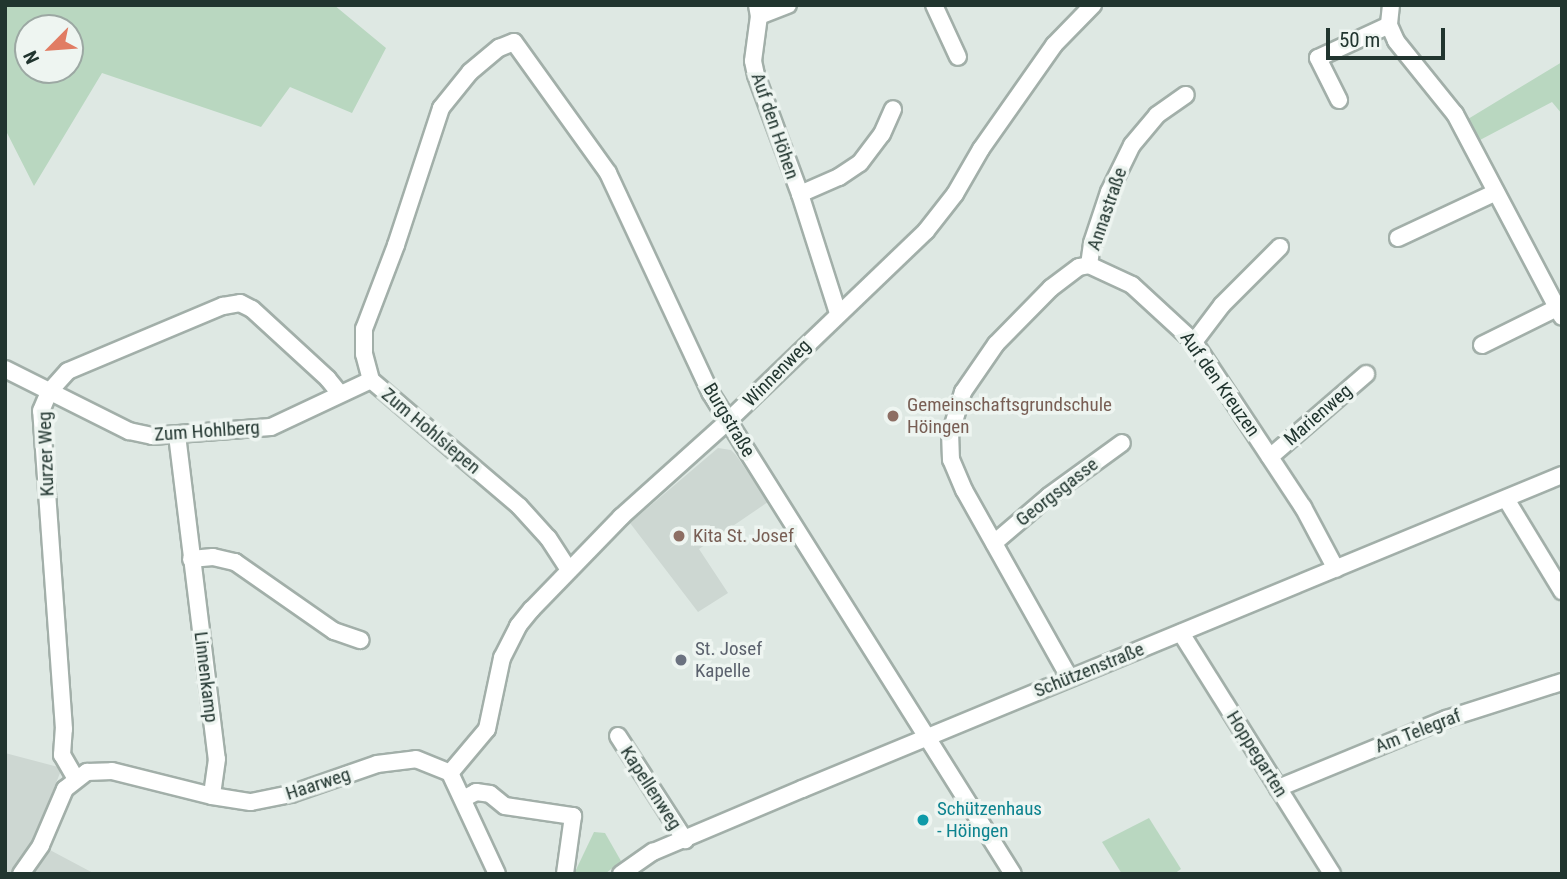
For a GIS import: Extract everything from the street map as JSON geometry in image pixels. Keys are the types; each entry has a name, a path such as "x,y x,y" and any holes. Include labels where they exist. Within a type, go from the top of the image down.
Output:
{"street":[{"name":"Auf den Höhen","path":"788,5 758,11 753,61 755,75 800,194 838,313"},
{"path":"934,5 958,57"},
{"name":"Winnenweg","path":"450,774 486,729 502,658 513,634 532,609 621,517 728,421 941,214 1054,45 1093,5"},
{"path":"1391,5 1389,25 1404,55 1455,114 1559,312 1482,345"},
{"path":"1339,100 1318,58 1389,25"},
{"name":"Burgstraße","path":"441,108 470,72 499,48 514,42 608,173 710,392 1013,874"},
{"name":"Annastraße","path":"1089,265 1092,243 1109,192 1132,145 1157,115 1186,95"},
{"name":"Zum Hohlsiepen","path":"441,108 397,245 364,329 364,354 371,380 519,506 548,538 569,570"},
{"name":"Auf den Höhen","path":"800,194 839,177 860,163 882,134 893,109"},
{"path":"1398,238 1496,192"},
{"path":"1194,342 1222,305 1280,247"},
{"path":"1069,677 964,490 951,460 950,435 955,413 975,372 1023,314 1065,276 1089,265"},
{"name":"Auf den Kreuzen","path":"1089,265 1132,285 1194,342 1270,457 1336,569"},
{"name":"Kurzer Weg","path":"76,779 62,755 64,729 41,411 49,392 68,371 223,306 240,303 253,309 328,379 340,394"},
{"name":"Zum Hohlberg","path":"5,369 140,435 177,435 271,426 371,380"},
{"name":"Marienweg","path":"1270,457 1366,373"},
{"name":"Linnenkamp","path":"177,435 217,759 212,796"},
{"name":"Georgsgasse","path":"994,543 1049,496 1122,443"},
{"name":"Schützenstraße","path":"621,874 653,852 1069,677 1562,475"},
{"path":"1506,499 1562,591"},
{"path":"191,559 213,557 235,562 334,631 360,640"},
{"name":"Hoppegarten","path":"1181,633 1332,874"},
{"name":"Am Telegraf","path":"1278,788 1446,719 1562,682"},
{"name":"Kapellenweg","path":"618,736 685,840"},
{"name":"Haarweg","path":"76,779 98,769 212,796 251,802 271,800 377,764 416,758 450,774"},
{"path":"450,774 497,874"},
{"path":"21,874 41,845 65,789 76,779"},
{"path":"463,799 476,792 490,794 505,806 573,816 565,874"}],"shaded area":[{"name":"Kita St. Josef","path":"718,448 731,450 736,455 768,502 699,549 728,593 698,612 630,523"},
{"path":"5,753 62,768 33,841 95,874 5,874"}],"green space":[{"path":"5,5 334,5 386,48 352,113 290,87 261,127 102,73 34,186 5,129"},
{"path":"1562,62 1562,114 1552,102 1480,140 1468,119"},
{"path":"1149,818 1181,869 1174,874 1122,874 1102,842"},
{"path":"594,832 605,833 621,861 605,874 574,874"}],"place":[{"name":"Gemeinschaftsgrundschule Höingen","path":"893,416"},
{"name":"Kita St. Josef","path":"679,536"},
{"name":"St. Josef Kapelle","path":"681,660"},
{"name":"Schützenhaus - Höingen","path":"923,820"}]}
